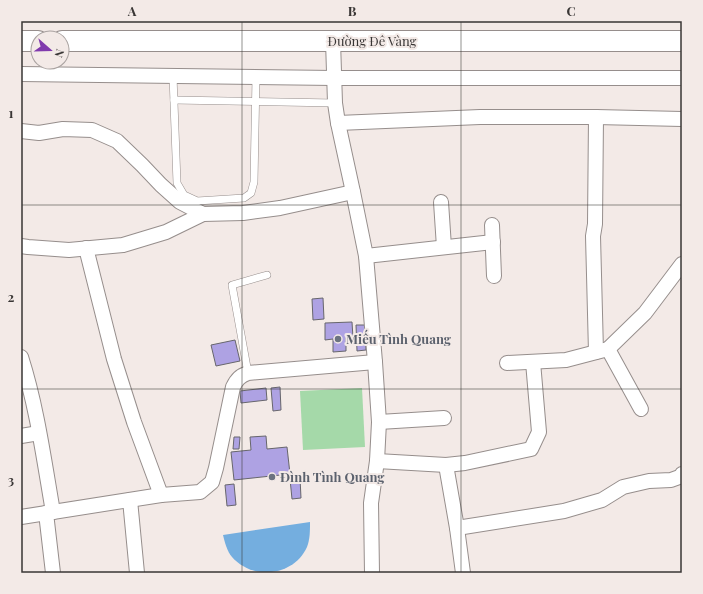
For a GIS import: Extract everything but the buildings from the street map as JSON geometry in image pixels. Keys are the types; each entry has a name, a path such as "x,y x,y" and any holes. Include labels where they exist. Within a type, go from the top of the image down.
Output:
{"main road":[{"name":"Đường Đê Vàng","path":"70,41 682,41"}],"street":[{"path":"333,41 335,102 338,123 354,192 366,256 380,422 377,461 371,504 372,573"},
{"path":"21,74 334,78 682,78"},
{"path":"338,123 480,117 682,119"},
{"path":"596,117 595,224 593,236 602,350 641,409"},
{"path":"21,131 40,133 63,128 92,130 117,141 180,202 203,214"},
{"path":"21,246 69,250 123,245 166,232 203,214 243,213 280,208 354,192"},
{"path":"440,202 444,247"},
{"path":"492,225 494,276"},
{"path":"366,256 493,242"},
{"path":"86,248 114,359 134,422 161,495"},
{"path":"507,363 566,360 602,350 645,313 681,268"},
{"path":"21,357 27,375 39,433 50,512 52,573"},
{"path":"21,517 161,495 200,492 212,482 233,387 242,375 248,373 375,362"},
{"path":"377,461 446,466 531,449 539,432 533,362"},
{"path":"380,422 444,418"},
{"path":"21,436 39,433"},
{"path":"446,466 463,573"},
{"path":"457,528 564,511 602,500 624,487 649,481 671,480 682,476 682,474"},
{"path":"130,500 137,573"}],"lane":[{"path":"173,76 177,183 184,195 197,201 244,198 251,193 254,182 256,77"},
{"path":"174,100 335,102"},
{"path":"248,373 232,285 267,275"}],"green space":[{"path":"362,388 365,447 303,450 300,391"}],"water":[{"path":"310,522 308,544 301,557 293,564 272,572 251,570 241,565 230,555 223,535"}],"place":[{"name":"Miếu Tình Quang","path":"338,339"},
{"name":"Đình Tình Quang","path":"272,477"}]}
